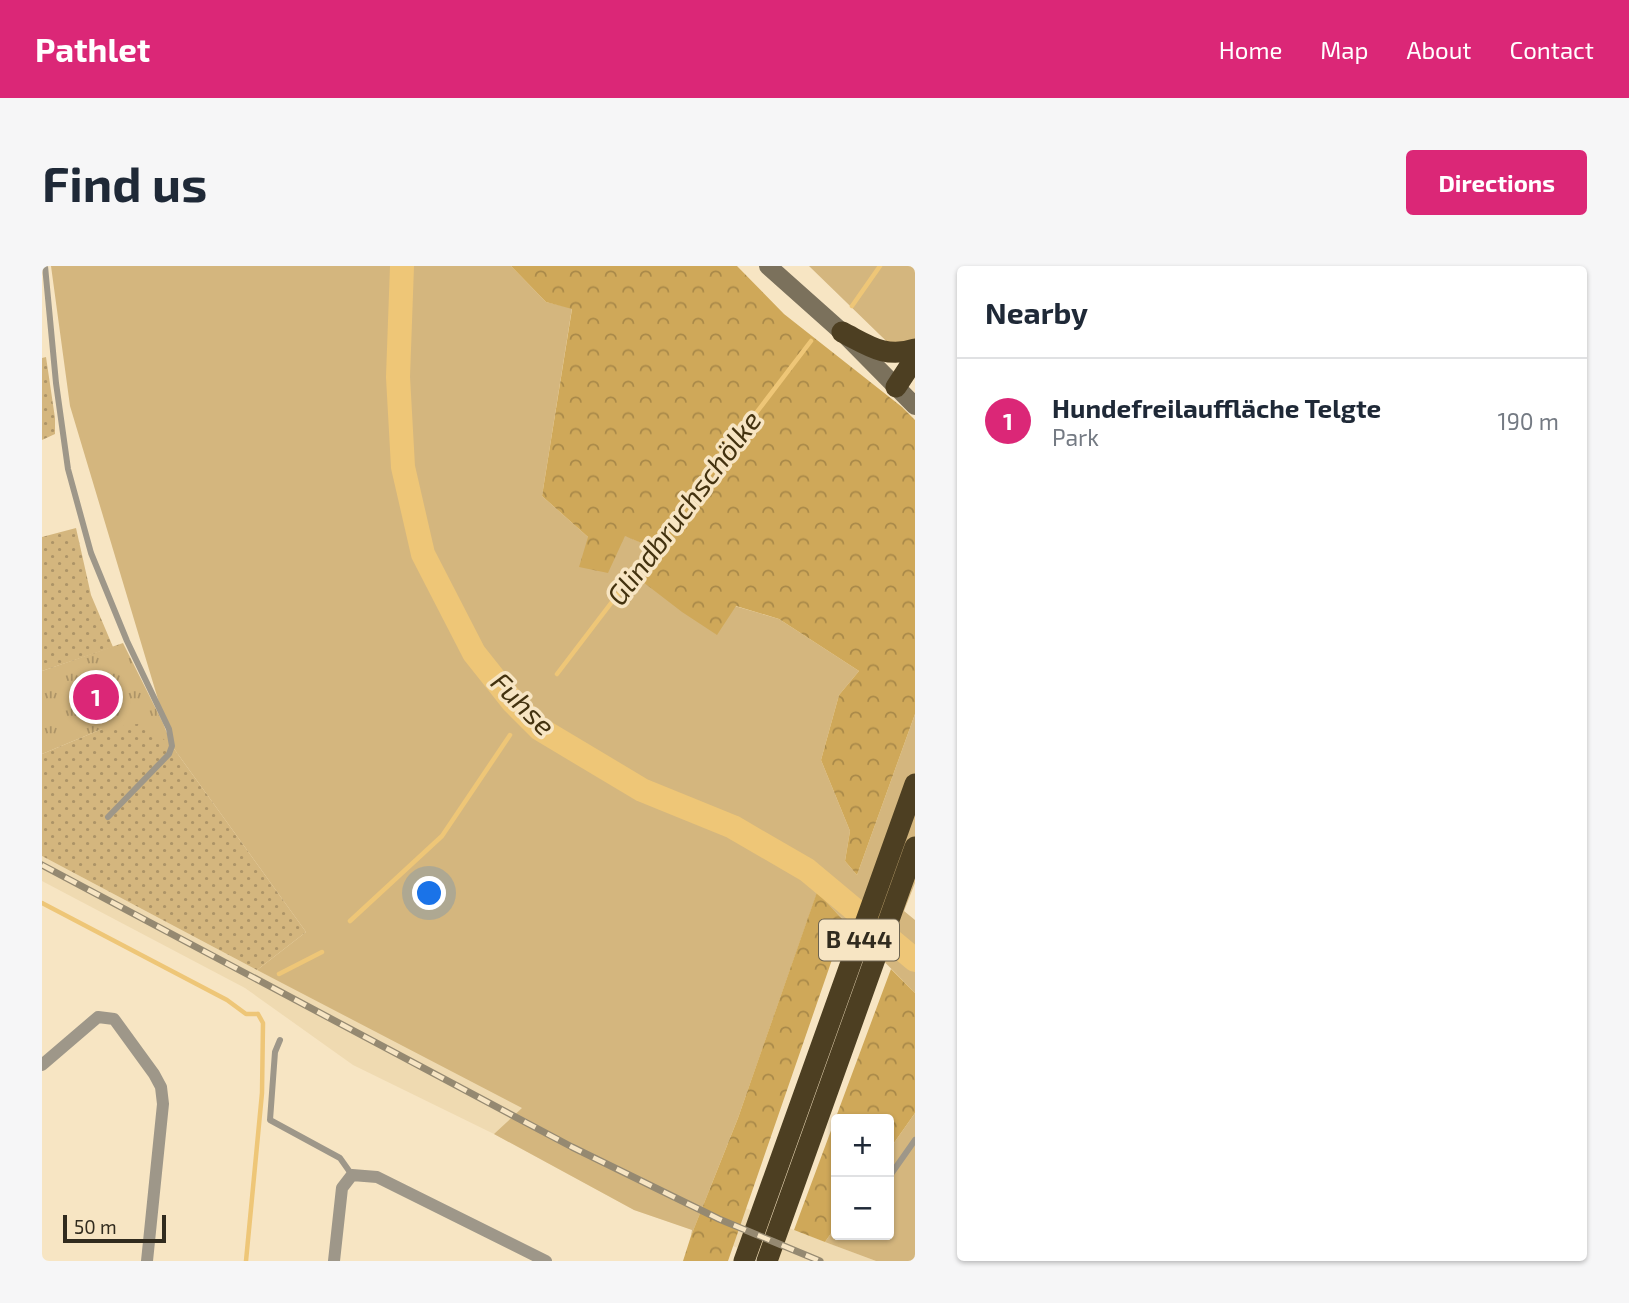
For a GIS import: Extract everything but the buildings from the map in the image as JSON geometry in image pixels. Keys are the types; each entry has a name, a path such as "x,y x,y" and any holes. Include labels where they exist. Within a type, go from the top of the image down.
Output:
{"highway":[{"path":"842,331 876,350 897,353 915,349"},
{"path":"906,384 915,358"},
{"name":"B 444","path":"744,1261 915,784"},
{"name":"B 444","path":"767,1261 915,847"}],"main road":[{"path":"768,266 906,384 915,406"}],"street":[{"path":"42,1065 98,1017 114,1019 154,1074 163,1104 147,1261"},
{"path":"334,1261 342,1188 352,1175 377,1177 546,1261"}],"lane":[{"path":"45,266 56,383 68,469 91,553 127,641 169,729 172,746 169,754 108,817"},
{"path":"280,1040 275,1052 270,1120 340,1158 352,1175"},
{"path":"894,1170 915,1140"}],"shaded area":[{"path":"42,856 257,970 638,1159 794,1230 876,1261 770,1261 634,1210 494,1134 353,1065 245,988 42,881"}],"green space":[{"path":"51,266 511,266 546,302 572,308 542,496 588,537 624,535 653,548 716,634 735,606 779,619 859,671 839,695 821,760 850,831 845,861 857,875 915,714 915,883 904,911 915,920 915,993 817,893 738,1118 691,1236 692,1230 634,1210 494,1134 522,1108 257,970 306,932 172,746 70,406"},
{"path":"511,266 737,266 784,314 915,420 915,714 857,875 845,861 850,831 821,760 839,695 859,671 779,619 736,606 717,635 643,582 653,548 625,536 608,573 579,567 588,537 542,496 572,309 546,302"},
{"path":"809,266 915,266 915,369"},
{"path":"46,357 55,434 42,440 42,358"},
{"path":"76,528 91,595 113,647 42,671 42,537"},
{"path":"123,643 172,746 102,729 42,754 42,671"},
{"path":"144,723 172,746 306,932 257,970 42,856 42,754 102,729"},
{"path":"817,892 845,922 728,1261 683,1261 738,1118"},
{"path":"891,969 915,993 915,1113 894,1143 894,1114 837,1114"},
{"path":"915,1113 915,1261 876,1261 825,1242 831,1233 831,1240 894,1240 894,1143"},
{"path":"831,1130 831,1233 825,1242 794,1230"}],"waterway":[{"name":"Fuhse","path":"402,266 398,377 403,467 423,554 474,653 513,702 540,729 642,790 733,827 807,870 915,960"},
{"name":"Glindbruchschölke","path":"852,306 880,266"},
{"name":"Glindbruchschölke","path":"557,674 811,341"},
{"name":"Glindbruchschölke","path":"350,921 442,836 510,735"},
{"name":"Glindbruchschölke","path":"42,903 227,1000 246,1014 258,1014"},
{"name":"Glindbruchschölke","path":"279,974 322,952"},
{"path":"246,1261 262,1093 263,1023 258,1014"}],"railway":[{"path":"42,865 572,1147 719,1219 820,1261"}],"place":[{"name":"Hundefreilauffläche Telgte","path":"96,697"}]}
